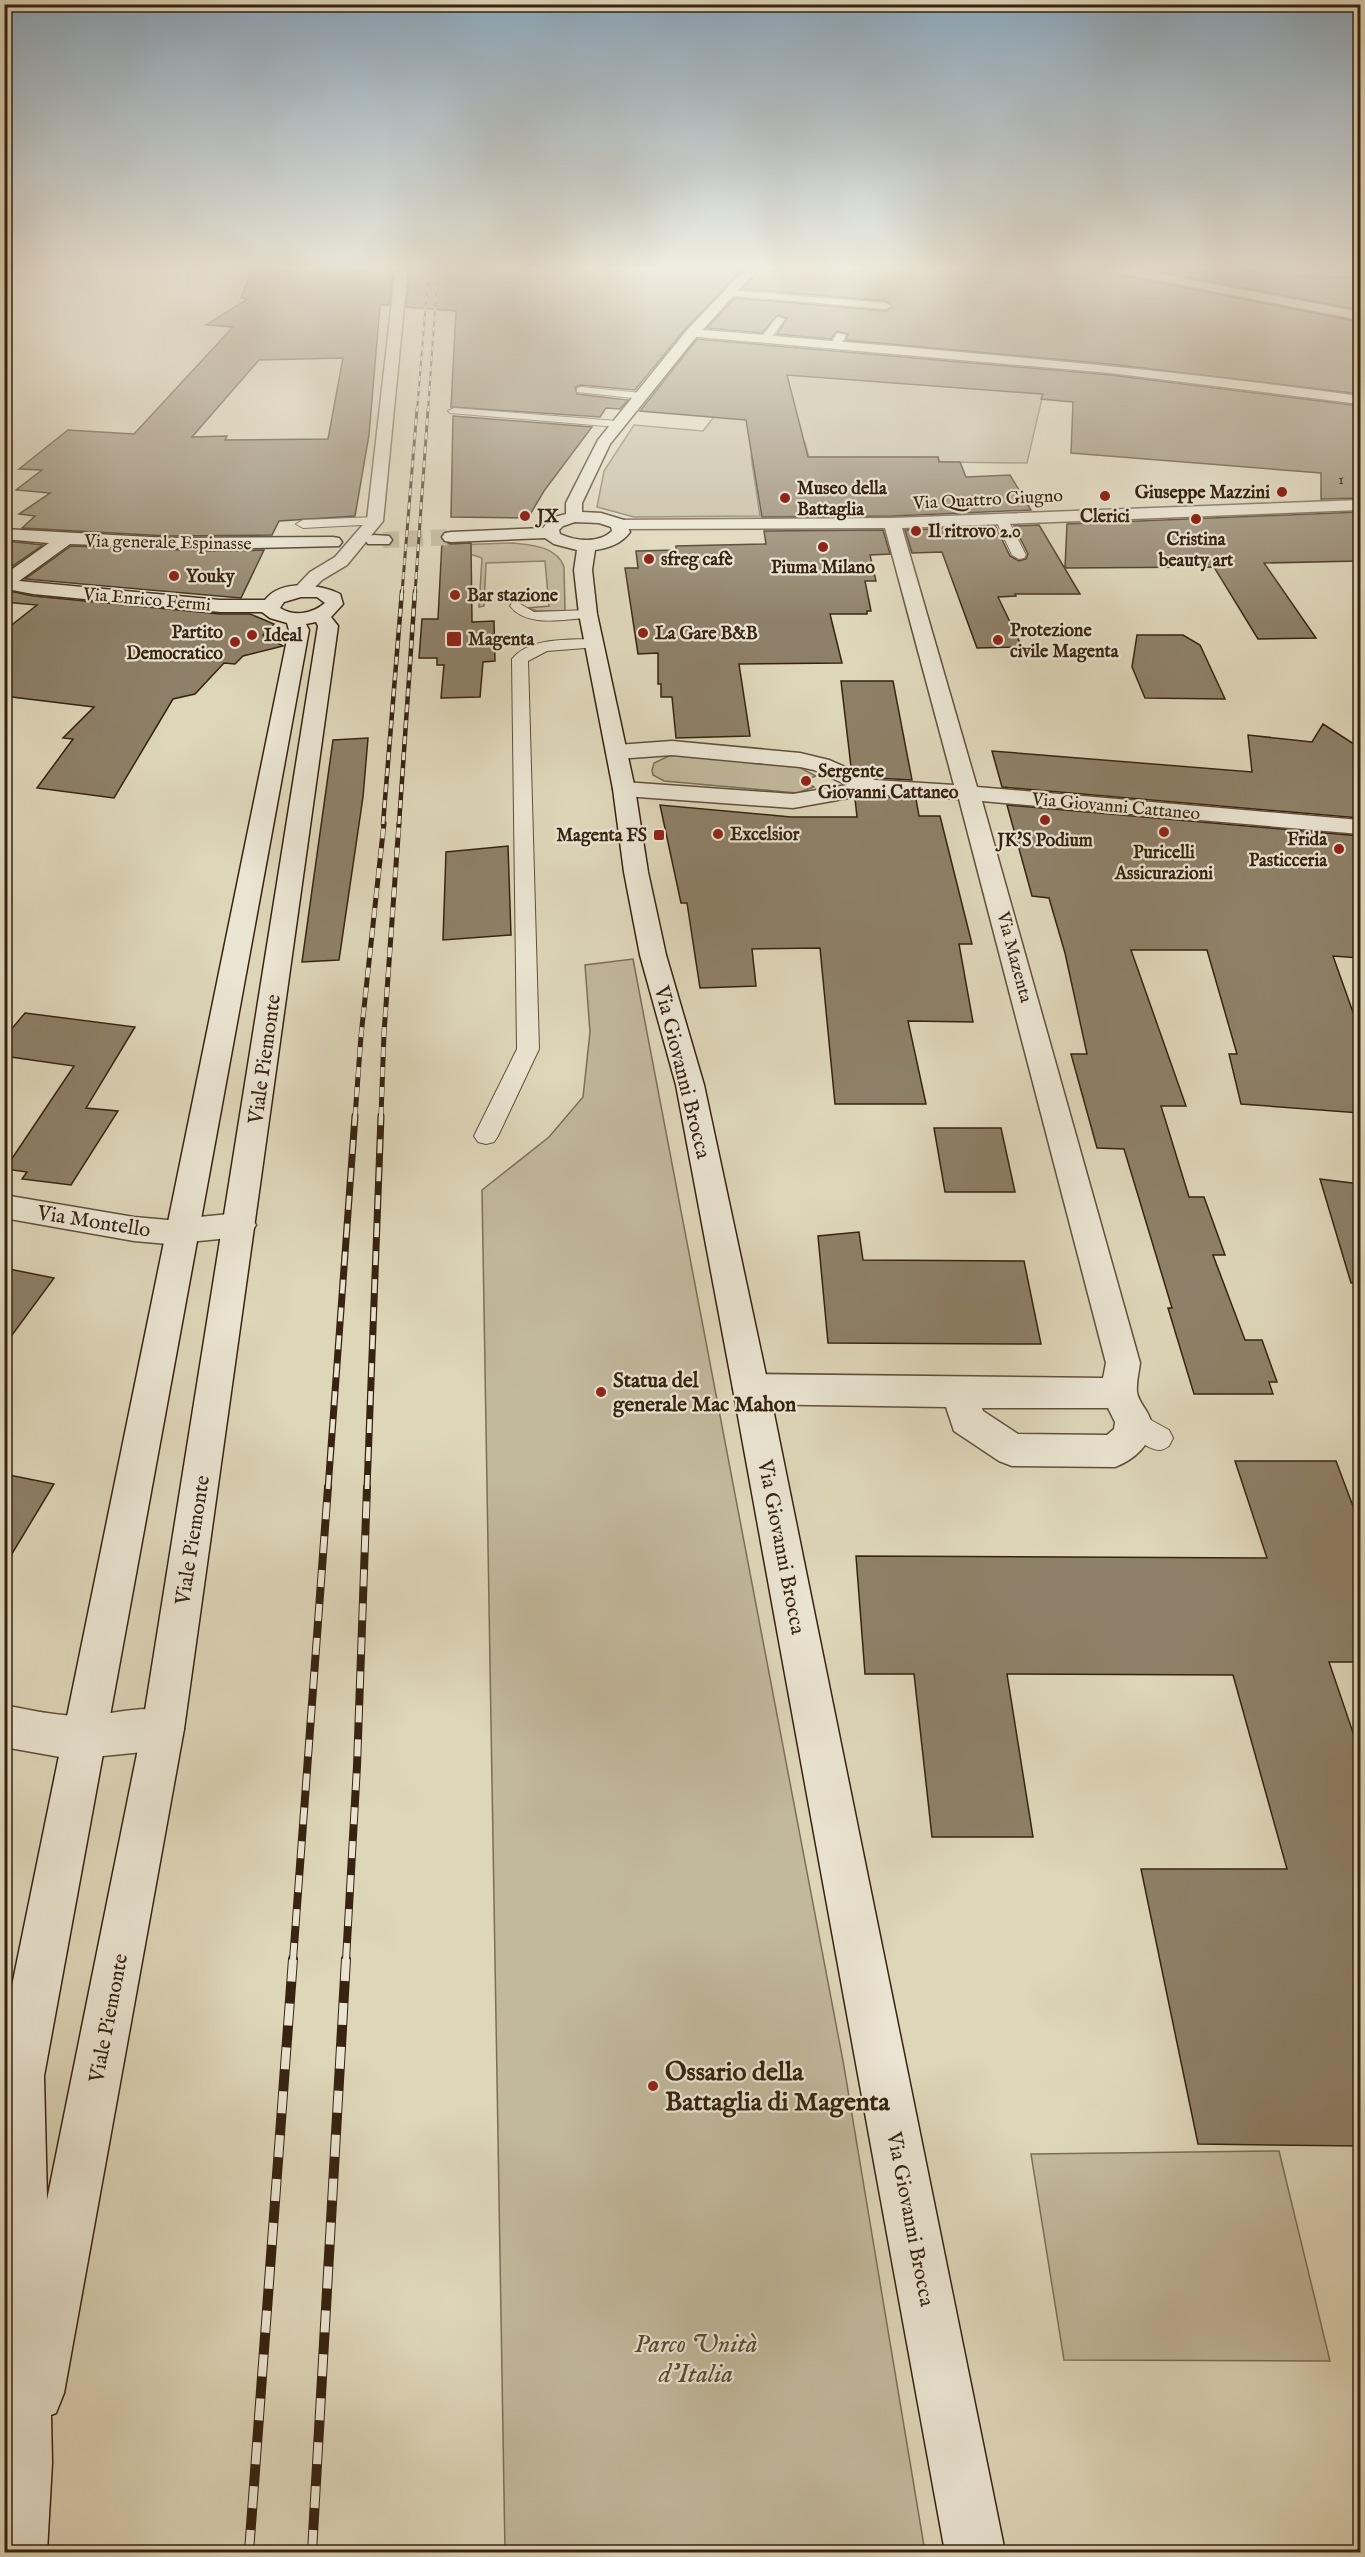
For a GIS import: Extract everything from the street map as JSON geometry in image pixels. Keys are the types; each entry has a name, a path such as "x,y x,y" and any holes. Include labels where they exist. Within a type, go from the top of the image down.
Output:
{"street":[{"path":"302,605 337,578 341,561 375,521 389,385"},
{"path":"550,533 553,525 574,518 574,503 603,443 650,385"},
{"path":"1262,385 1360,400"},
{"name":"Via Quattro Giugno","path":"574,518 601,518 618,524 892,523 1360,505"},
{"name":"Via Mazenta","path":"892,523 967,793 976,816 1137,1418 1132,1435 1115,1451 1012,1450 967,1420 960,1393"},
{"path":"451,537 550,533 563,542 587,545 616,538 621,532 618,524"},
{"name":"Via generale Espinasse","path":"4,534 87,542 204,545 333,542"},
{"path":"64,540 9,582 14,587 87,542"},
{"name":"Via Giovanni Brocca","path":"587,545 583,570 588,614 624,789 636,872 653,955 690,1085 751,1389 975,2553"},
{"name":"Via Enrico Fermi","path":"14,587 220,606 302,605"},
{"name":"Viale Piemonte","path":"23,2463 163,1729 240,1225 328,626 302,605"},
{"name":"Viale Piemonte","path":"17,2553 23,2463 19,2076 302,605"},
{"name":"Via Giovanni Cattaneo","path":"617,752 672,748 800,760 821,765 871,787"},
{"name":"Via Giovanni Cattaneo","path":"624,789 793,801 871,787 967,793 1360,827"},
{"name":"Via Montello","path":"4,1206 134,1229 168,1232 240,1225"},
{"path":"751,1389 960,1393 1137,1418"},
{"path":"4,1726 60,1736 83,1737 163,1729"}],"lane":[{"path":"581,390 642,396"},
{"path":"454,411 617,424"},
{"path":"1001,518 1019,555"},
{"path":"303,524 375,521"},
{"path":"517,606 519,610 534,616 588,614"},
{"path":"486,1136 528,1049 520,659 528,652 541,648 593,644"}],"green space":[{"path":"746,385 928,385 1043,394 1027,463 940,462 938,457 809,457 805,443 772,443 774,455 751,456 760,516 634,517 597,507 604,471 634,425 703,431 731,395"},
{"path":"513,543 543,548 561,560 564,567 565,611 537,611 527,608 549,606 545,561 486,563 484,606 479,607 482,558 455,549 453,545"},
{"path":"673,754 797,766 816,776 810,778 809,784 814,787 797,793 664,781 653,775 654,763"},
{"name":"Parco Unità d'Italia","path":"633,959 843,2061 925,2552 505,2552 482,1190 549,1137 583,1097 590,1032 585,965"},
{"path":"1279,2151 1330,2361 1064,2360 1031,2154"}],"building":[{"path":"179,385 237,385 192,437 227,436 225,440 328,439 338,385 373,385 369,435 355,516 279,521 272,535 168,536 22,528 35,516 19,514 50,493 16,490 42,470 19,469 68,430 134,434"},
{"path":"452,385 580,385 575,387 577,394 628,400 620,409 606,408 600,417 451,407"},
{"path":"585,385 639,385 635,390"},
{"path":"660,385 790,385 808,457 938,457 939,462 960,462 966,477 1010,475 1031,510 892,516 762,517 746,420 640,411"},
{"path":"926,385 1193,385 1360,406 1360,498 1321,499 1321,473 1071,453 1073,402 1041,399 1043,394"},
{"path":"1288,385 1360,385 1360,394"},
{"path":"453,416 592,427 544,491 528,518 451,517"},
{"path":"1360,512 1360,561 1264,563 1316,638 1258,639 1214,567 1065,568 1067,524"},
{"path":"1039,525 1080,594 1015,594 1016,596 998,597 1022,647 977,648 942,552 912,553 905,530 996,527 1010,556 1019,561 1026,559 1028,554 1014,526"},
{"path":"883,530 890,554 870,555 876,581 865,581 871,611 867,611 867,614 830,614 842,663 739,664 750,736 676,738 672,697 661,697 661,684 658,684 658,653 638,654 625,568 638,568 636,551 676,550 676,546 766,544 764,531"},
{"path":"7,541 43,545 4,572 4,543"},
{"path":"442,541 451,544 471,543 472,622 494,621 495,661 483,662 480,697 441,698 444,665 437,665 437,658 419,658 422,619 438,619"},
{"path":"71,546 210,551 264,550 241,598 25,579"},
{"path":"4,590 33,596 220,614 250,614 274,624 263,635 283,646 243,656 235,664 224,663 195,694 173,699 114,798 37,788 73,739 63,738 94,707 4,696 4,631 37,605 4,602"},
{"path":"1137,635 1183,635 1200,645 1225,699 1145,698 1132,667"},
{"path":"841,681 893,681 912,780 876,778 851,767"},
{"path":"1323,724 1360,748 1360,818 1002,787 992,751 1252,772 1248,735 1312,742"},
{"path":"368,738 363,797 339,960 302,962 333,740"},
{"path":"871,796 916,799 919,816 940,816 972,944 959,944 973,1022 908,1021 926,1104 835,1104 820,948 752,949 756,986 700,988 687,903 681,903 660,805 791,817 857,817 855,799"},
{"path":"1007,805 1360,836 1360,958 1333,956 1360,1032 1360,1113 1241,1104 1229,1054 1237,1054 1207,950 1131,950 1186,1106 1161,1106 1189,1197 1204,1197 1225,1255 1213,1255 1245,1340 1262,1340 1277,1382 1269,1382 1273,1394 1194,1394 1168,1308 1172,1308 1124,1149 1097,1148 1071,1054 1087,1054 1065,953 1049,898 1032,896"},
{"path":"508,846 511,935 443,940 446,852"},
{"path":"25,1013 135,1027 86,1108 118,1111 71,1185 22,1179 27,1172 5,1169 74,1066 4,1056 4,1038"},
{"path":"934,1128 1001,1128 1015,1192 945,1192"},
{"path":"1320,1179 1360,1184 1360,1282 1351,1283"},
{"path":"859,1232 863,1260 1024,1261 1041,1344 828,1343 818,1236"},
{"path":"4,1268 54,1278 4,1346"},
{"path":"1235,1461 1336,1461 1360,1525 1360,1662 1329,1662 1360,1753 1360,2146 1198,2144 1141,1869 1287,1869 1233,1675 1007,1674 1033,1837 932,1837 914,1674 865,1674 856,1556 1267,1558"},
{"path":"4,1474 54,1484 4,1567"}],"tunnel":[{"path":"383,540 451,537"}],"railway":[{"path":"417,411 419,385"},
{"path":"428,411 430,385"},
{"path":"402,593 417,409"},
{"path":"415,593 428,409"},
{"path":"383,824 402,591"},
{"path":"399,824 415,591"},
{"path":"355,1117 361,1036 384,823"},
{"path":"381,1117 384,1033 399,823"},
{"path":"328,1489 355,1116"},
{"path":"367,1489 381,1116"},
{"path":"293,1960 328,1487"},
{"path":"346,1960 357,1766 367,1487"},
{"path":"249,2552 293,1959"},
{"path":"312,2552 346,1959"}],"place":[{"name":"Giuseppe Mazzini","path":"1282,492"},
{"name":"Clerici","path":"1105,496"},
{"name":"Museo della Battaglia","path":"785,498"},
{"name":"JX","path":"525,516"},
{"name":"Cristina beauty art","path":"1196,519"},
{"name":"Il ritrovo 2.0","path":"916,531"},
{"name":"Piuma Milano","path":"823,547"},
{"name":"sfreg cafè","path":"649,559"},
{"name":"Youky","path":"174,576"},
{"name":"Bar stazione","path":"455,595"},
{"name":"La Gare B&B","path":"643,633"},
{"name":"Ideal","path":"252,635"},
{"name":"Magenta","path":"454,639"},
{"name":"Protezione civile Magenta","path":"998,640"},
{"name":"Partito Democratico","path":"235,642"},
{"name":"Sergente Giovanni Cattaneo","path":"806,781"},
{"name":"JK'S Podium","path":"1045,820"},
{"name":"Puricelli Assicurazioni","path":"1164,832"},
{"name":"Excelsior","path":"718,834"},
{"name":"Magenta FS","path":"659,835"},
{"name":"Frida Pasticceria","path":"1339,849"},
{"name":"Statua del generale Mac Mahon","path":"601,1392"},
{"name":"Ossario della Battaglia di Magenta","path":"653,2086"}]}
